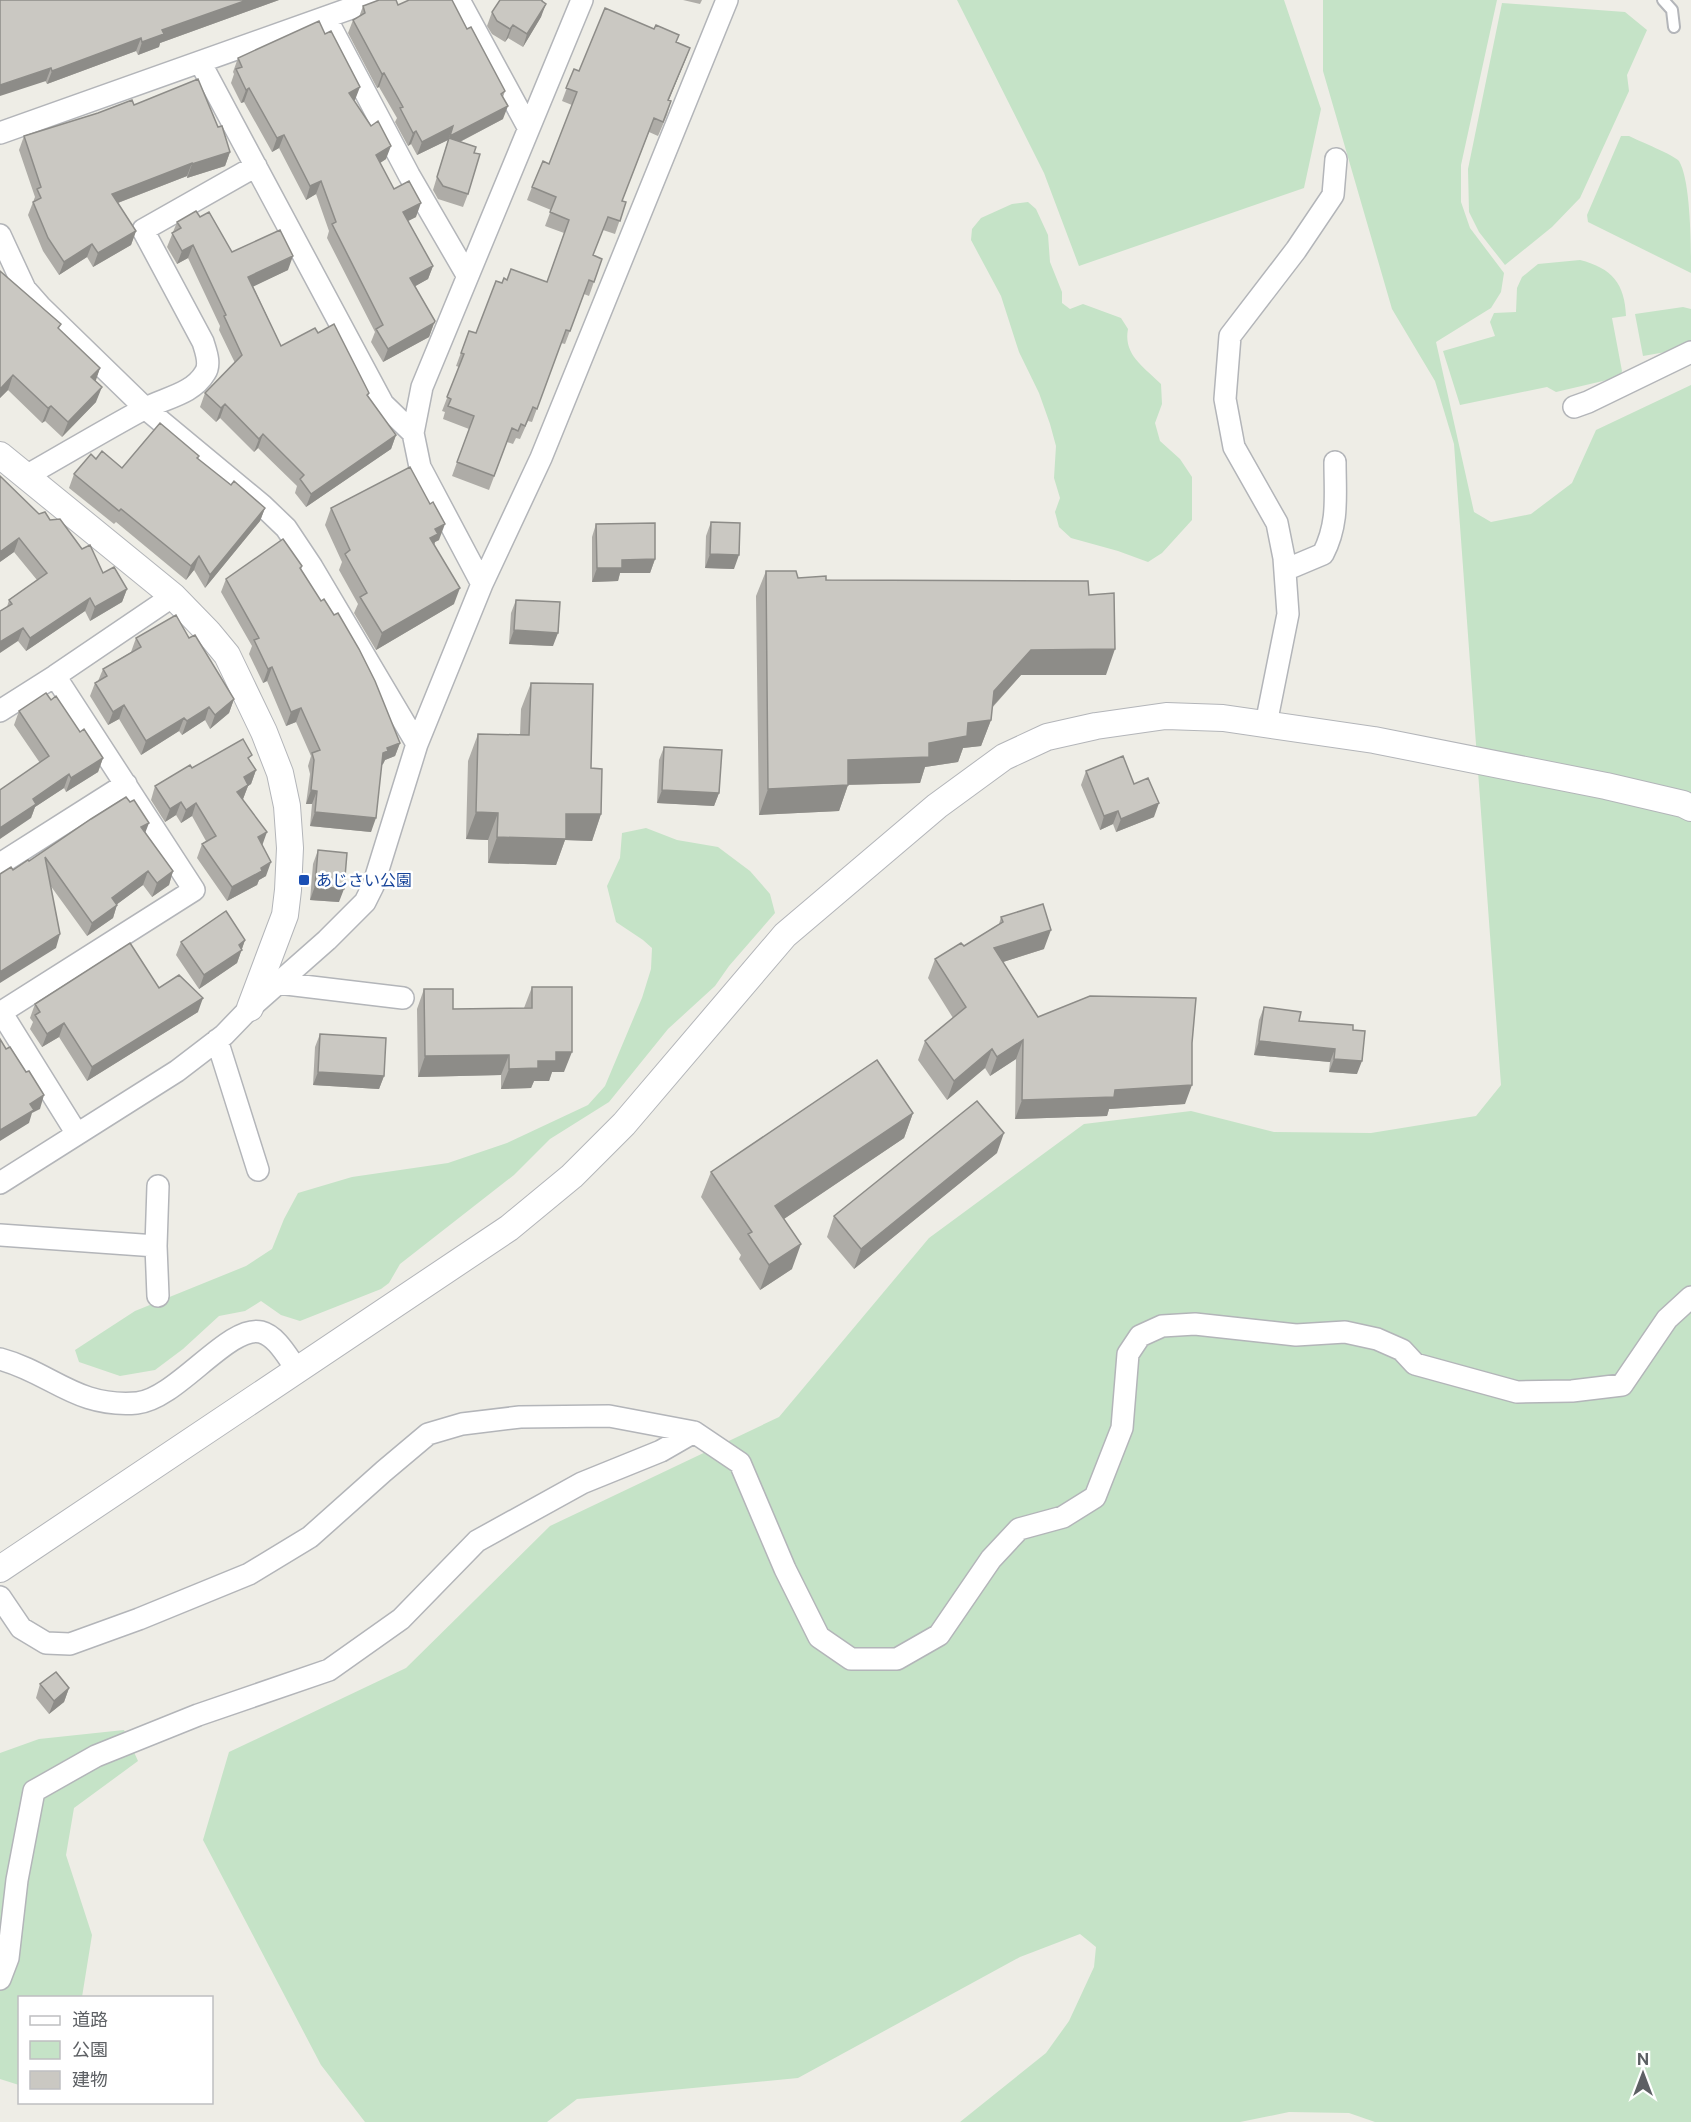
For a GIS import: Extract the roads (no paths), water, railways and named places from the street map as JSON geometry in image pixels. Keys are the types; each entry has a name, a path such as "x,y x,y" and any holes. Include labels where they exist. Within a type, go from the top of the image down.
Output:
{"street":[{"path":"0,134 374,0"},
{"path":"459,0 528,127"},
{"path":"482,584 420,467 413,433 422,387 582,0"},
{"path":"0,1183 177,1071 218,1040 365,902 373,886 417,744 482,584 541,458 727,0"},
{"path":"326,18 409,175 467,275"},
{"path":"200,62 383,404 413,433"},
{"path":"1266,724 1288,614 1285,570 1277,523 1234,447 1225,399 1230,336 1296,250 1333,195 1336,159"},
{"path":"26,476 145,408 173,397 198,382 207,371 208,357 203,342 143,230 256,166"},
{"path":"0,236 25,289 40,306 145,408 262,505 286,528 312,567 417,744"},
{"path":"1574,406 1588,402 1691,352"},
{"path":"0,455 173,596 208,632 227,656 268,742 280,773 287,806 290,848 285,915 250,1008"},
{"path":"1285,570 1323,555 1332,538 1335,519 1335,462"},
{"path":"0,711 173,596"},
{"path":"55,676 194,890 1,1012 78,1134"},
{"path":"0,1569 509,1228 572,1176 624,1124 785,935 937,806 1004,757 1047,737 1096,726 1166,716 1223,718 1374,740 1606,786 1683,804 1691,808"},
{"path":"0,864 126,784"},
{"path":"278,983 403,998"},
{"path":"218,1040 258,1170"},
{"path":"158,1186 156,1246 158,1296"},
{"path":"0,1235 156,1246"},
{"path":"0,1597 21,1628 46,1643 70,1644 139,1619 249,1574 310,1538 428,1434 462,1424 520,1417 609,1416 694,1432 740,1463 785,1569 819,1637 851,1659 897,1659 939,1635 991,1559 1019,1529 1063,1517 1095,1497 1122,1428 1128,1354 1140,1336 1162,1326 1195,1324 1296,1335 1345,1332 1377,1339 1402,1350 1415,1364 1517,1392 1572,1391 1622,1384 1667,1319 1691,1297"},
{"path":"0,1359 16,1364 80,1396 111,1404 140,1402 170,1389 241,1334 260,1332 276,1342 298,1371"},
{"path":"0,1979 8,1958 17,1880 34,1791 96,1756 198,1715 329,1670 401,1618 477,1541 582,1483 661,1451 694,1432"}],"lane":[{"path":"1663,0 1672,10 1674,27"}],"place":[{"name":"あじさい公園","path":"304,880"}]}
